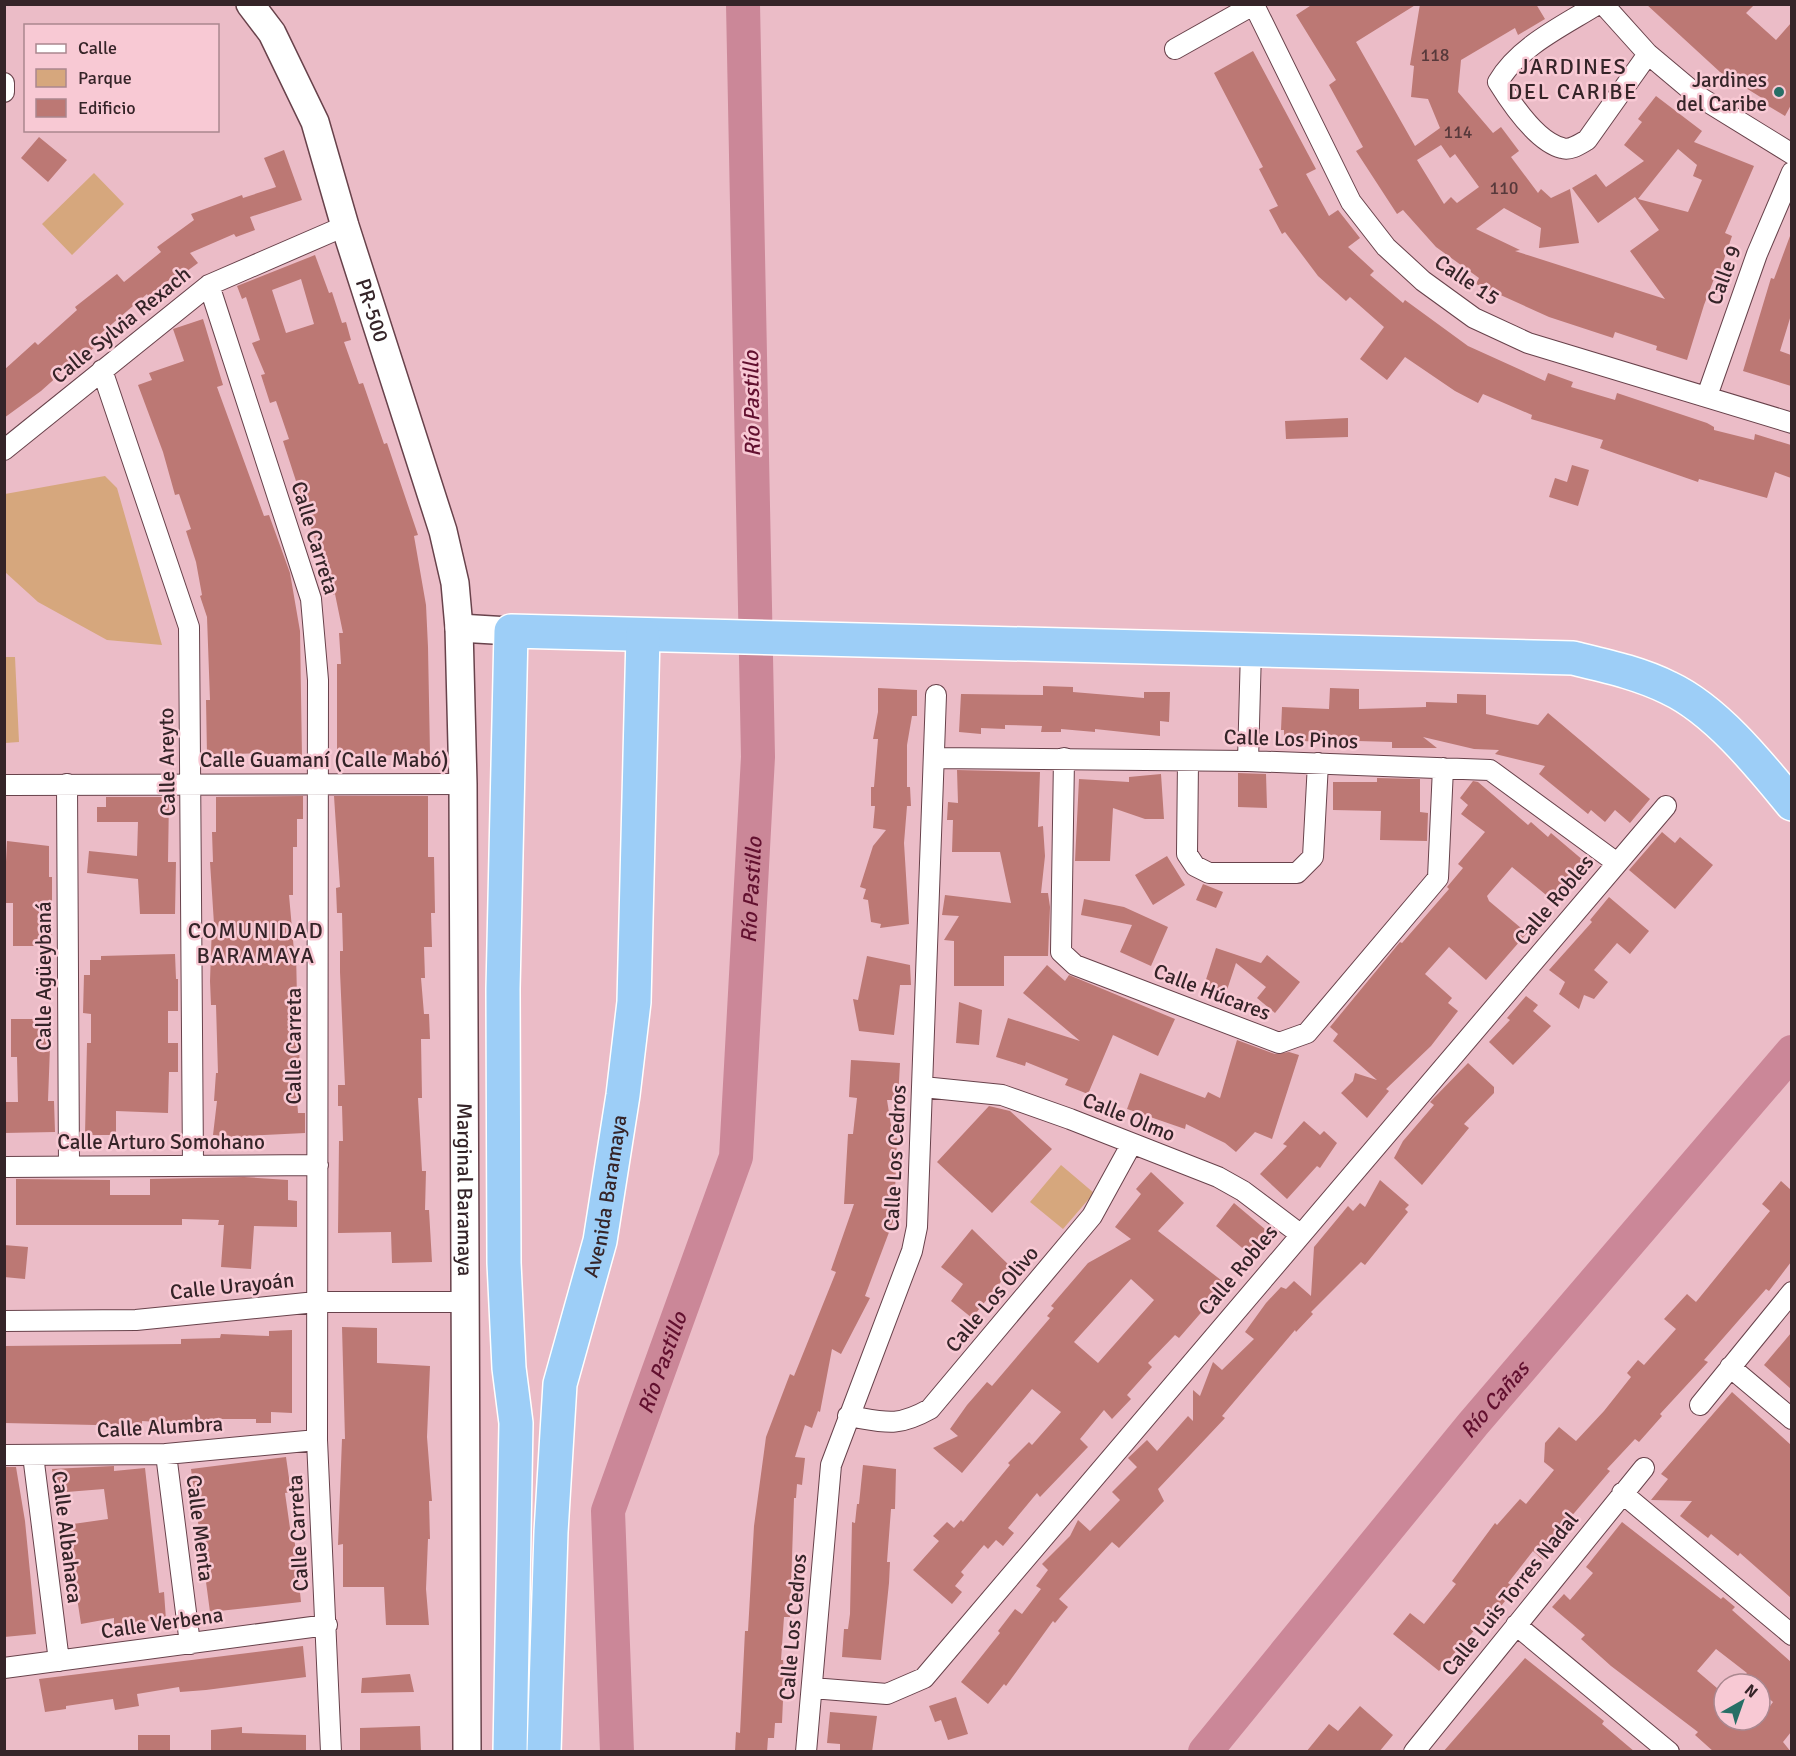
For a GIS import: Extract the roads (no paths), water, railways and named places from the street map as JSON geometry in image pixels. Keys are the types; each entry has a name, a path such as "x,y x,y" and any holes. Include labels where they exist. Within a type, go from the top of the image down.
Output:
{"highway":[{"path":"510,1752 516,1423 509,1368 504,1263 503,989 511,631 1573,658 1610,666 1672,689 1716,721 1747,750 1791,804"},
{"name":"Avenida Baramaya","path":"544,1752 551,1532 560,1384 600,1241 623,1095 634,1002 657,636"}],"street":[{"name":"PR-500","path":"250,4 272,33 311,114 443,531 455,583 459,628"},
{"path":"1598,4 1541,40 1507,66 1498,82 1543,138 1563,149 1587,140 1648,54"},
{"path":"1603,4 1648,54 1698,96 1791,154"},
{"path":"1175,49 1254,5"},
{"name":"Calle 15","path":"1254,5 1351,202 1386,247 1423,281 1474,318 1528,343 1791,423"},
{"path":"4,83 4,92"},
{"name":"Calle 9","path":"1707,396 1757,254 1791,172"},
{"name":"Calle Sylvia Rexach","path":"4,450 209,285 345,226"},
{"name":"Calle Carreta","path":"209,285 311,599 318,680 317,1440 332,1752"},
{"name":"Calle Areyto","path":"102,370 189,627 192,785 193,1166"},
{"path":"459,628 511,631"},
{"name":"Marginal Baramaya","path":"459,628 463,784 467,1752"},
{"path":"1248,761 1251,650"},
{"name":"Calle Los Cedros","path":"806,1752 831,1465 912,1251 917,1227 936,695"},
{"name":"Calle Los Pinos","path":"934,758 1248,761 1490,770 1617,863"},
{"name":"Calle Húcares","path":"1064,758 1061,952 1075,965 1279,1043 1307,1033 1438,878 1443,768"},
{"path":"1188,760 1187,854 1195,866 1209,873 1297,873 1313,857 1318,763"},
{"name":"Calle Agüeybaná","path":"68,784 69,1166"},
{"name":"Calle Guamaní (Calle Mabó)","path":"4,785 463,784"},
{"name":"Calle Robles","path":"812,1688 887,1694 924,1678 1666,806"},
{"name":"Calle Olmo","path":"923,1087 1002,1095 1070,1119 1227,1182 1243,1191 1300,1234"},
{"name":"Calle Los Olivo","path":"848,1416 907,1422 930,1409 1092,1215 1131,1144"},
{"name":"Calle Arturo Somohano","path":"4,1167 318,1165"},
{"path":"1700,1405 1791,1292"},
{"name":"Calle Urayoán","path":"4,1321 136,1320 316,1302 465,1302"},
{"path":"1730,1367 1791,1419"},
{"name":"Calle Alumbra","path":"4,1455 166,1454 317,1440"},
{"name":"Calle Menta","path":"166,1454 190,1644"},
{"name":"Calle Albahaca","path":"33,1455 59,1661"},
{"name":"Calle Luis Torres Nadal","path":"1414,1752 1644,1468"},
{"path":"1622,1493 1791,1635"},
{"name":"Calle Verbena","path":"4,1668 327,1625"},
{"path":"1516,1625 1670,1752"}],"waterway":[{"name":"Río Pastillo","path":"617,1752 608,1511 736,1157 758,757 743,4"},
{"name":"Río Cañas","path":"1205,1752 1473,1424 1792,1052"}],"place":[{"name":"Jardines del Caribe","path":"1779,92"}],"district":[{"name":"JARDINES DEL CARIBE","path":"1573,78"},
{"name":"COMUNIDAD BARAMAYA","path":"256,942"}]}
